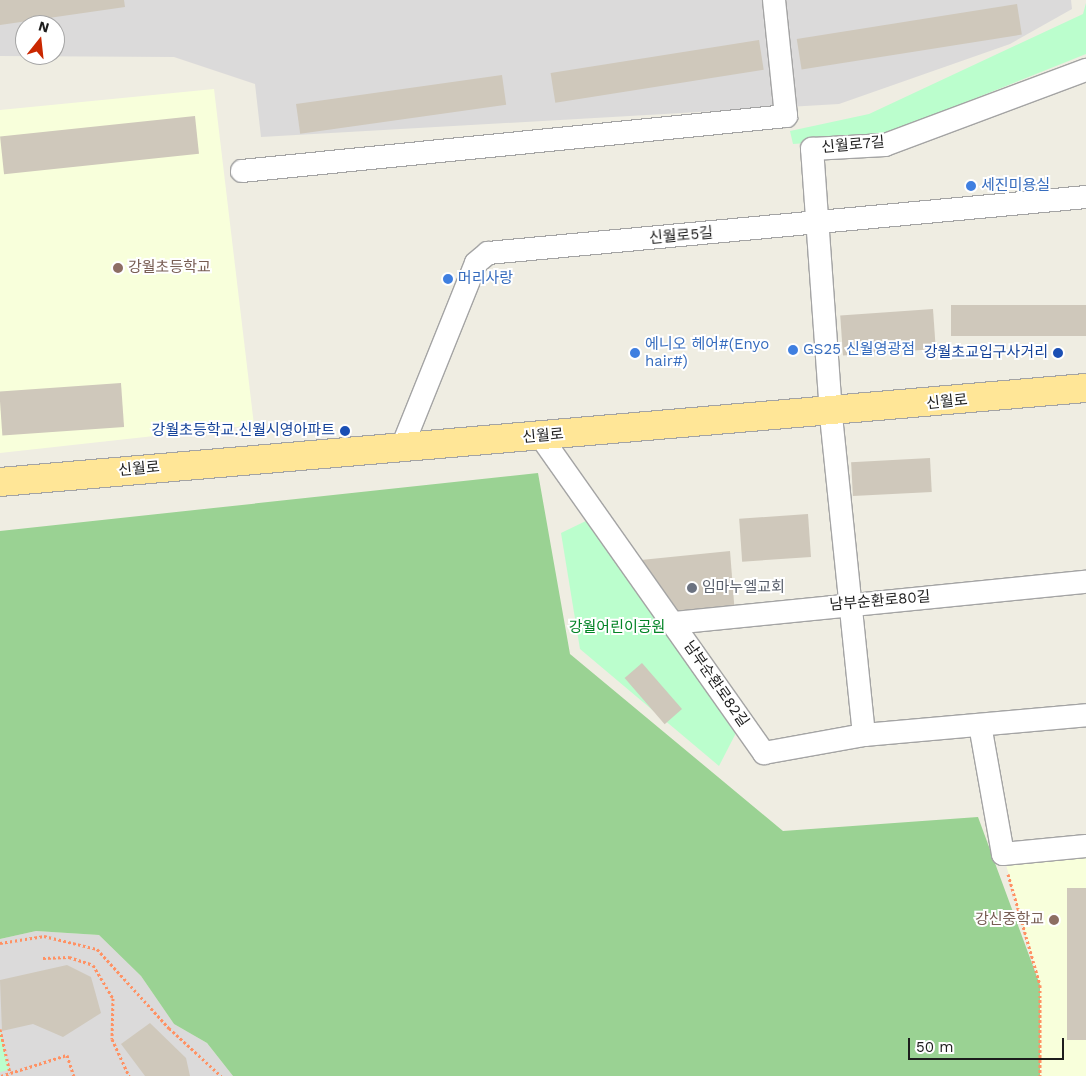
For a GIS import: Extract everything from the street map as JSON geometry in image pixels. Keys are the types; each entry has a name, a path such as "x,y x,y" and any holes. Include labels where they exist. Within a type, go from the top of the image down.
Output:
{"main road":[{"name":"신월로","path":"0,482 402,447 831,413 1086,388"}],"street":[{"path":"242,171 786,116 774,0"},
{"name":"신월로7길","path":"864,735 831,413 812,149 884,145 1086,70"},
{"name":"신월로5길","path":"402,447 476,264 488,253 1086,198"},
{"name":"남부순환로82길","path":"541,437 764,753 864,735 1086,715"},
{"name":"남부순환로80길","path":"673,623 850,603 1086,582"},
{"path":"980,725 1003,854 1086,846"}],"path":[{"path":"1003,854 1040,985 1040,1076"},
{"path":"0,943 44,936 97,949 169,1028 222,1076"},
{"path":"42,958 69,957 93,965 113,998 112,1039 129,1076"},
{"path":"0,1029 10,1073"},
{"path":"2,1076 67,1055 74,1076"}],"shaded area":[{"path":"0,0 1071,0 1072,9 1010,44 839,104 261,137 255,84 174,57 65,56 65,15 15,15 15,56 0,56"},
{"name":"강월초등학교","path":"214,89 254,425 0,453 0,110"},
{"name":"강신중학교","path":"1086,846 1086,1076 1040,1076 1040,985 1003,854"},
{"path":"36,931 99,935 141,976 174,1024 207,1043 233,1076 0,1076 0,939"}],"green space":[{"path":"1086,3 1086,54 876,138 793,144 790,131 869,114 1083,14"},
{"path":"538,473 570,654 783,831 978,817 1040,985 1040,1076 233,1076 207,1043 174,1024 141,976 99,935 36,931 0,939 0,531"},
{"name":"강월어린이공원","path":"590,519 737,731 719,766 580,649 561,533"},
{"path":"0,1030 9,1070 0,1072"}],"building":[{"path":"0,0 124,0 125,7 65,16 15,15 15,23 0,25"},
{"path":"1017,4 1022,35 802,70 797,39"},
{"path":"759,40 764,70 555,103 551,73"},
{"path":"502,75 506,105 300,134 296,104"},
{"path":"195,116 199,154 4,174 0,136"},
{"path":"951,305 1086,305 1086,336 951,336"},
{"path":"933,309 936,349 843,355 840,315"},
{"path":"121,383 124,427 2,435 0,391"},
{"path":"930,458 932,492 853,496 851,462"},
{"path":"808,514 811,557 742,562 739,519"},
{"name":"임마누엘교회","path":"730,551 735,615 674,621 631,561"},
{"path":"642,663 682,709 665,724 625,678"},
{"path":"1067,888 1086,888 1086,1040 1067,1040"},
{"path":"67,965 91,977 101,1013 63,1037 33,1024 2,1031 0,980"},
{"path":"150,1023 186,1058 190,1076 145,1076 121,1044"}],"place":[{"name":"세진미용실","path":"971,186"},
{"name":"강월초등학교","path":"118,268"},
{"name":"머리사랑","path":"448,279"},
{"name":"GS25 신월영광점","path":"793,350"},
{"name":"에니오 헤어#(Enyo hair#)","path":"635,353"},
{"name":"강월초교입구사거리","path":"1058,353"},
{"name":"강월초등학교.신월시영아파트","path":"345,431"},
{"name":"임마누엘교회","path":"692,588"},
{"name":"강신중학교","path":"1054,920"}]}
